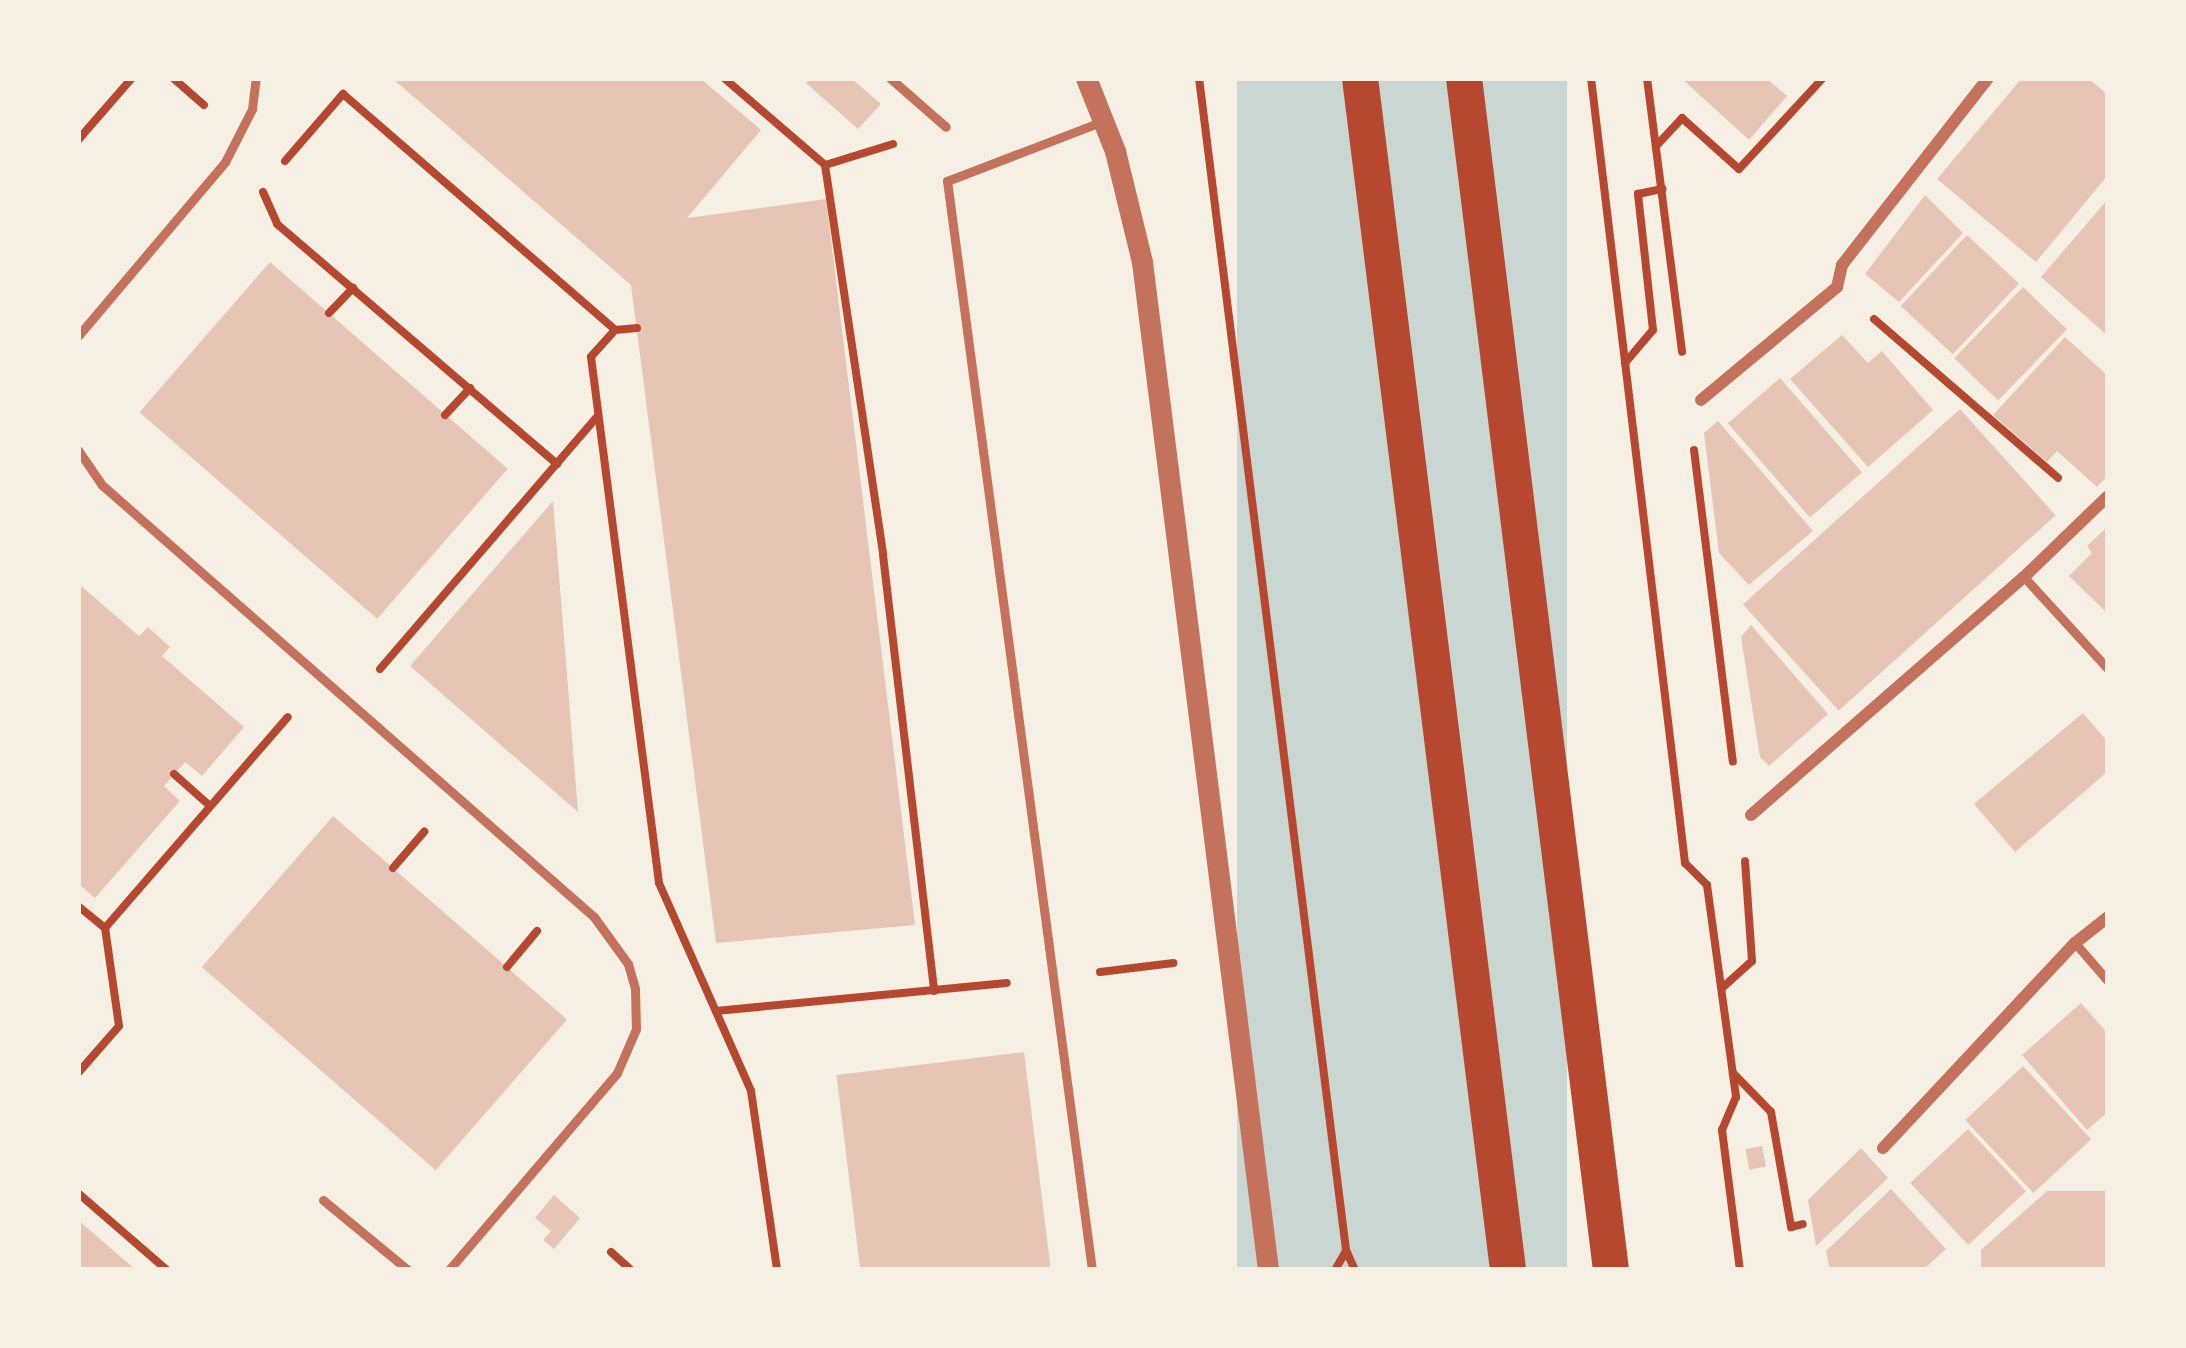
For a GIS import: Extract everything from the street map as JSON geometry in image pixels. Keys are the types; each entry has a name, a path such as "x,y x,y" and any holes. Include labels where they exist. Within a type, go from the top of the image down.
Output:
{"highway":[{"path":"1360,78 1508,1270"},
{"path":"1464,78 1612,1270"}],"street":[{"path":"1086,78 1103,121 1142,262 1268,1270"},
{"path":"1701,400 1837,287 1841,266 1988,78"},
{"path":"1751,815 2024,577 2108,496"},
{"path":"1883,1148 2075,944 2108,916"}],"lane":[{"path":"78,336 226,162 242,137 256,78"},
{"path":"890,78 946,127"},
{"path":"1092,1270 947,181 1103,121"},
{"path":"78,449 82,468 594,917 615,941 635,989 632,1048 617,1073 449,1270"},
{"path":"2024,577 2108,669"},
{"path":"2075,944 2108,981"},
{"path":"323,1200 408,1270"}],"path":[{"path":"78,140 131,78"},
{"path":"724,78 825,165 883,555 934,992"},
{"path":"1199,78 1346,1250 1355,1270"},
{"path":"1592,78 1685,863 1707,885 1736,1097 1722,1130 1741,1270"},
{"path":"1647,78 1684,366"},
{"path":"1656,146 1682,118 1739,169 1822,78"},
{"path":"277,170 343,94 615,330"},
{"path":"825,165 946,127"},
{"path":"270,180 262,190 278,224 557,464"},
{"path":"1625,363 1653,330 1638,194 1662,189"},
{"path":"1837,287 2095,510"},
{"path":"329,313 353,288"},
{"path":"637,328 615,330 591,357 658,883 751,1091 777,1270"},
{"path":"445,415 470,388"},
{"path":"270,702 317,742 598,416"},
{"path":"1692,433 1736,778"},
{"path":"105,928 288,717"},
{"path":"174,775 210,806"},
{"path":"406,818 440,846"},
{"path":"393,868 424,832"},
{"path":"1721,989 1752,961 1748,889"},
{"path":"78,906 105,928 119,1026 78,1073"},
{"path":"521,916 554,944"},
{"path":"508,967 538,930"},
{"path":"716,1011 934,992 1173,963"},
{"path":"1732,1072 1772,1112 1790,1227 1803,1224"},
{"path":"78,1193 166,1270"},
{"path":"1335,1270 1346,1250"},
{"path":"611,1252 631,1270"}],"shaded area":[{"path":"1237,78 1567,78 1567,1270 1237,1270"}],"building":[{"path":"392,78 700,78 761,130 687,218 826,199 915,925 716,943 631,285"},
{"path":"810,78 851,78 881,104 858,129 806,83"},
{"path":"1681,78 1766,78 1787,96 1749,140"},
{"path":"2022,78 2088,78 2108,95 2108,175 2036,262 1937,179"},
{"path":"1925,195 1963,233 1899,302 1865,274"},
{"path":"2108,199 2108,336 2041,277"},
{"path":"1967,235 2019,283 1953,354 1901,306"},
{"path":"270,262 508,469 377,619 139,412"},
{"path":"2023,287 2067,329 1998,401 1954,358"},
{"path":"1842,335 1868,363 1882,351 1933,410 1868,467 1790,379"},
{"path":"2065,337 2108,376 2108,475 2097,487 2057,451 2047,462 1993,415"},
{"path":"1780,378 1862,472 1810,518 1728,423"},
{"path":"1960,409 2056,515 1839,711 1743,604"},
{"path":"1718,421 1813,531 1749,585 1719,553 1704,433"},
{"path":"553,501 578,812 410,666"},
{"path":"2108,526 2108,614 2069,576 2092,553 2087,546"},
{"path":"80,585 139,636 148,627 170,647 162,656 244,727 202,776 185,762 164,786 180,801 95,898 78,883"},
{"path":"1751,625 1828,714 1769,766 1760,757 1741,637"},
{"path":"2083,713 2108,742 2108,771 2015,852 1974,804"},
{"path":"333,816 567,1019 436,1170 202,967"},
{"path":"2081,1003 2108,1034 2108,1112 2087,1130 2022,1055"},
{"path":"1024,1052 1051,1270 860,1270 836,1075"},
{"path":"2023,1066 2091,1139 2033,1193 1965,1120"},
{"path":"1968,1129 2026,1191 1968,1245 1910,1183"},
{"path":"1762,1146 1766,1167 1749,1170 1745,1149"},
{"path":"1861,1148 1888,1178 1816,1246 1808,1200"},
{"path":"1891,1189 1946,1249 1923,1270 1830,1270 1826,1251"},
{"path":"2047,1191 2108,1191 2108,1270 1981,1270 1981,1250"},
{"path":"554,1195 580,1218 554,1249 543,1240 551,1231 535,1218"},
{"path":"78,1220 136,1270 78,1270"}]}
